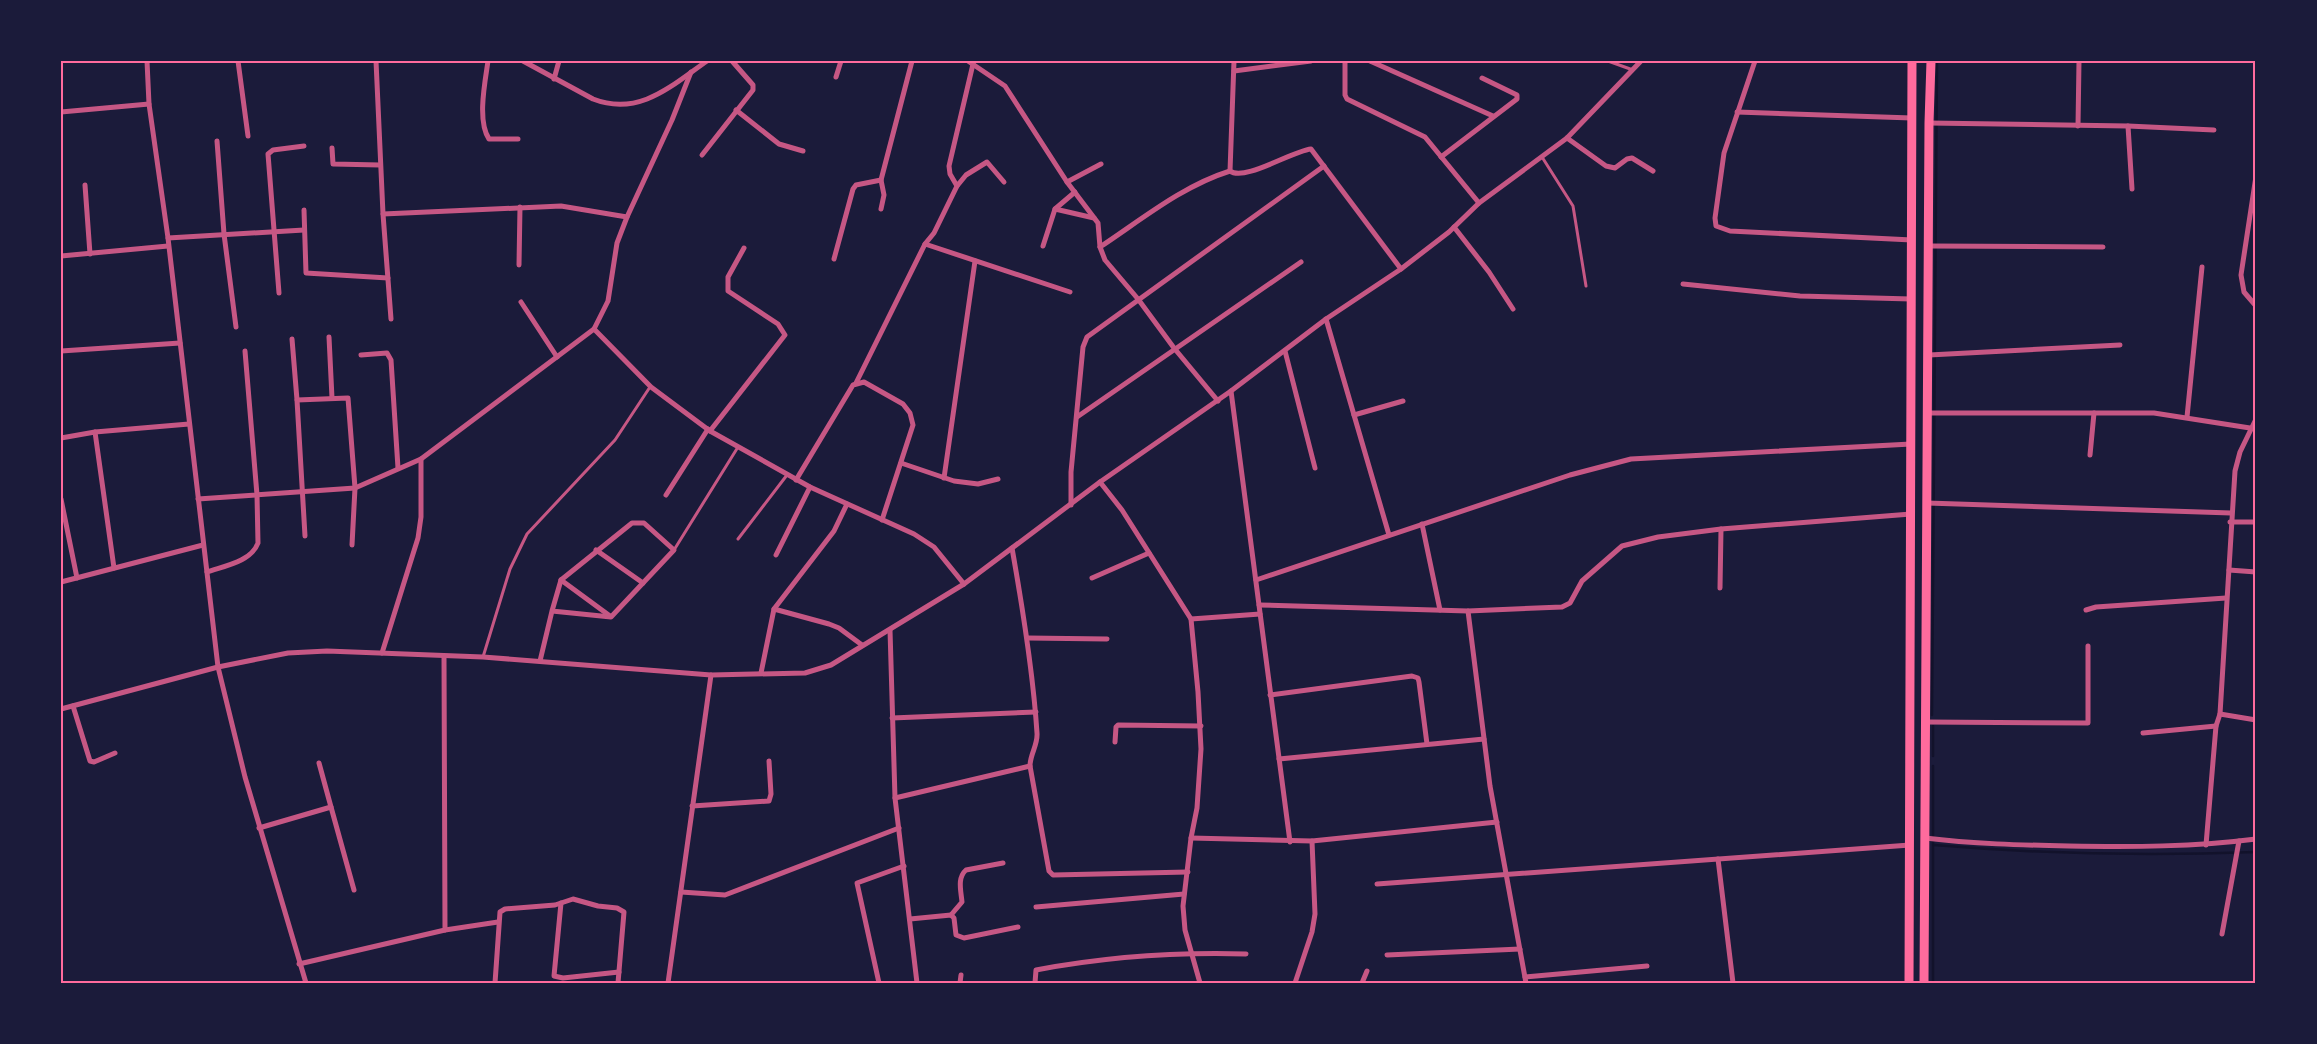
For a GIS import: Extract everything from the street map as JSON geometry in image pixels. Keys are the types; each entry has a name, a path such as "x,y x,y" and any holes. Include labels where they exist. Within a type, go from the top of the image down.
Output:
{"main road":[{"path":"1909,983 1912,61"},
{"path":"1924,983 1932,246 1931,61"},
{"path":"1910,633 1928,634"}],"street":[{"path":"147,61 150,104 168,238 218,667 244,777 306,983"},
{"path":"238,61 248,136"},
{"path":"376,61 380,165 391,319"},
{"path":"488,61 483,121 485,133 489,139 494,141 518,140"},
{"path":"523,61 593,99 605,104 622,106 638,104 654,97 707,61"},
{"path":"554,79 559,61"},
{"path":"702,155 754,87 732,61"},
{"path":"836,77 842,61"},
{"path":"881,209 884,195 881,180 912,61"},
{"path":"1230,171 1234,61"},
{"path":"1234,71 1311,61"},
{"path":"1345,61 1346,99 1425,137 1479,203"},
{"path":"1370,61 1493,116"},
{"path":"61,709 218,667 288,652 327,651 483,657 711,675 805,673 820,670 890,630 964,584 1100,482 1218,401 1326,319 1400,269 1454,227 1479,203 1567,138 1641,61"},
{"path":"1755,61 1724,153 1715,218 1716,226 1730,232 1912,240"},
{"path":"2078,61 2078,126"},
{"path":"957,186 950,174 949,166 971,63 1005,86 1067,182 1098,223 1100,248 1105,260 1218,401"},
{"path":"198,499 355,488 421,459 594,329 608,301 617,243 672,120 691,72"},
{"path":"1442,157 1517,97 1482,78"},
{"path":"61,112 150,104"},
{"path":"736,110 779,144 803,151"},
{"path":"1737,112 1912,118"},
{"path":"1931,123 2128,126 2214,130"},
{"path":"2128,126 2132,189"},
{"path":"1567,138 1606,166 1615,168 1627,159 1632,158 1653,171"},
{"path":"217,141 224,234 236,327"},
{"path":"279,293 273,231 269,152 304,146"},
{"path":"332,148 333,164 380,165"},
{"path":"1100,248 1184,190 1205,179 1230,171 1233,174 1245,173 1311,150 1400,269"},
{"path":"796,480 856,383 925,244 934,233 957,186 966,175 985,162 990,164 1004,182"},
{"path":"1067,182 1101,164"},
{"path":"1071,505 1083,341 1138,299 1324,166"},
{"path":"2256,176 2241,275 2244,292 2256,306"},
{"path":"834,259 853,189 856,185 881,180"},
{"path":"85,186 90,254"},
{"path":"1043,246 1055,209 1075,192"},
{"path":"383,214 561,206 627,217"},
{"path":"519,265 520,207"},
{"path":"1055,209 1094,218"},
{"path":"304,210 306,273 388,278"},
{"path":"1454,227 1489,272 1513,309"},
{"path":"168,238 304,230"},
{"path":"925,244 1070,292"},
{"path":"61,256 168,246"},
{"path":"1932,246 2102,247"},
{"path":"666,495 709,430 785,335 783,328 778,324 728,291 728,277 744,248"},
{"path":"944,478 975,261"},
{"path":"1077,417 1174,348 1301,262"},
{"path":"2187,417 2202,267"},
{"path":"1683,284 1800,296 1911,299"},
{"path":"521,302 557,357"},
{"path":"1326,319 1389,535"},
{"path":"594,329 650,387 709,430 796,480 914,534 934,547 964,584"},
{"path":"329,337 332,398"},
{"path":"292,339 305,536"},
{"path":"61,351 180,343"},
{"path":"1930,355 2120,345"},
{"path":"207,572 245,559 255,550 258,543 257,495 245,351"},
{"path":"1284,351 1315,468"},
{"path":"361,355 387,353 392,360 398,468"},
{"path":"856,383 864,382 903,404 910,413 913,425 882,520"},
{"path":"1232,391 1290,842"},
{"path":"297,400 348,398 355,488 352,545"},
{"path":"1354,415 1403,401"},
{"path":"1930,413 2154,413 2250,428"},
{"path":"2090,456 2094,413"},
{"path":"2206,845 2216,726 2220,714 2230,522 2235,471 2240,452 2256,418"},
{"path":"61,438 95,432 189,424"},
{"path":"95,432 114,568"},
{"path":"1256,580 1570,475 1631,459 1912,444"},
{"path":"382,653 418,538 421,516 421,459"},
{"path":"901,463 944,478 978,484 998,479"},
{"path":"1100,482 1113,496 1191,619 1201,726 1200,784 1184,894 1185,930 1200,983"},
{"path":"776,555 810,487"},
{"path":"61,499 77,578"},
{"path":"1929,503 2231,513"},
{"path":"761,673 774,609 834,531 848,504"},
{"path":"1260,605 1468,611 1562,607 1570,603 1582,581 1622,546 1658,537 1722,529 1911,514"},
{"path":"540,661 561,580 632,523 644,522 674,550 610,617"},
{"path":"2230,522 2256,522"},
{"path":"1422,524 1428,543 1440,610"},
{"path":"1720,588 1722,529"},
{"path":"61,582 204,545"},
{"path":"1012,548 1028,638 1036,712 1037,742 1031,754 1030,766 1046,861 1050,873 1053,875 1188,872"},
{"path":"596,550 642,583"},
{"path":"1092,578 1148,553"},
{"path":"2229,570 2256,572"},
{"path":"561,580 610,617"},
{"path":"2086,610 2096,607 2226,598"},
{"path":"774,609 834,626 862,646"},
{"path":"552,611 610,617"},
{"path":"1468,611 1490,786 1526,980 1646,966"},
{"path":"1191,619 1260,614"},
{"path":"890,630 895,798 917,983"},
{"path":"1028,638 1108,639"},
{"path":"1926,722 2088,723 2088,646"},
{"path":"444,656 445,930"},
{"path":"668,983 711,675"},
{"path":"1270,696 1412,676 1418,678 1419,682 1427,744"},
{"path":"73,706 90,761 94,762 115,753"},
{"path":"892,718 1036,712"},
{"path":"2220,714 2256,720"},
{"path":"1115,742 1116,727 1118,725 1201,726"},
{"path":"2143,733 2216,726"},
{"path":"1279,758 1484,739"},
{"path":"692,806 769,801 771,794 769,760"},
{"path":"319,763 354,890"},
{"path":"895,798 1030,766"},
{"path":"259,828 331,807"},
{"path":"1191,838 1290,842 1312,841 1497,822"},
{"path":"681,892 725,895 899,828"},
{"path":"1926,838 2006,845 2099,846 2206,845 2256,840"},
{"path":"1295,983 1312,932 1314,914 1312,841"},
{"path":"2222,934 2239,841"},
{"path":"1376,884 1910,845"},
{"path":"1718,859 1733,983"},
{"path":"910,918 951,915 962,902 960,880 962,874 966,870 1003,863"},
{"path":"879,983 857,882 904,866"},
{"path":"1036,906 1184,894"},
{"path":"495,983 500,912 505,909 561,903 573,899 598,906 621,909 624,915 618,983"},
{"path":"561,903 554,976 563,978 619,972"},
{"path":"951,915 954,918 958,937 964,938 1018,927"},
{"path":"299,964 445,930 498,922"},
{"path":"1387,955 1520,949"},
{"path":"1035,983 1036,970 1052,967 1191,953 1246,954"},
{"path":"1362,983 1367,971"},
{"path":"960,975 960,983"}],"lane":[{"path":"1608,61 1633,70"},
{"path":"1541,156 1573,206 1586,286"},
{"path":"483,657 510,569 527,534 615,440 650,387"},
{"path":"674,550 738,447"},
{"path":"738,539 787,475"}],"waterway":[{"path":"1932,715 1937,61"},
{"path":"1933,726 1933,756"},
{"path":"1933,766 1933,983"},
{"path":"1934,845 2095,853 2176,854 2256,852"}]}
